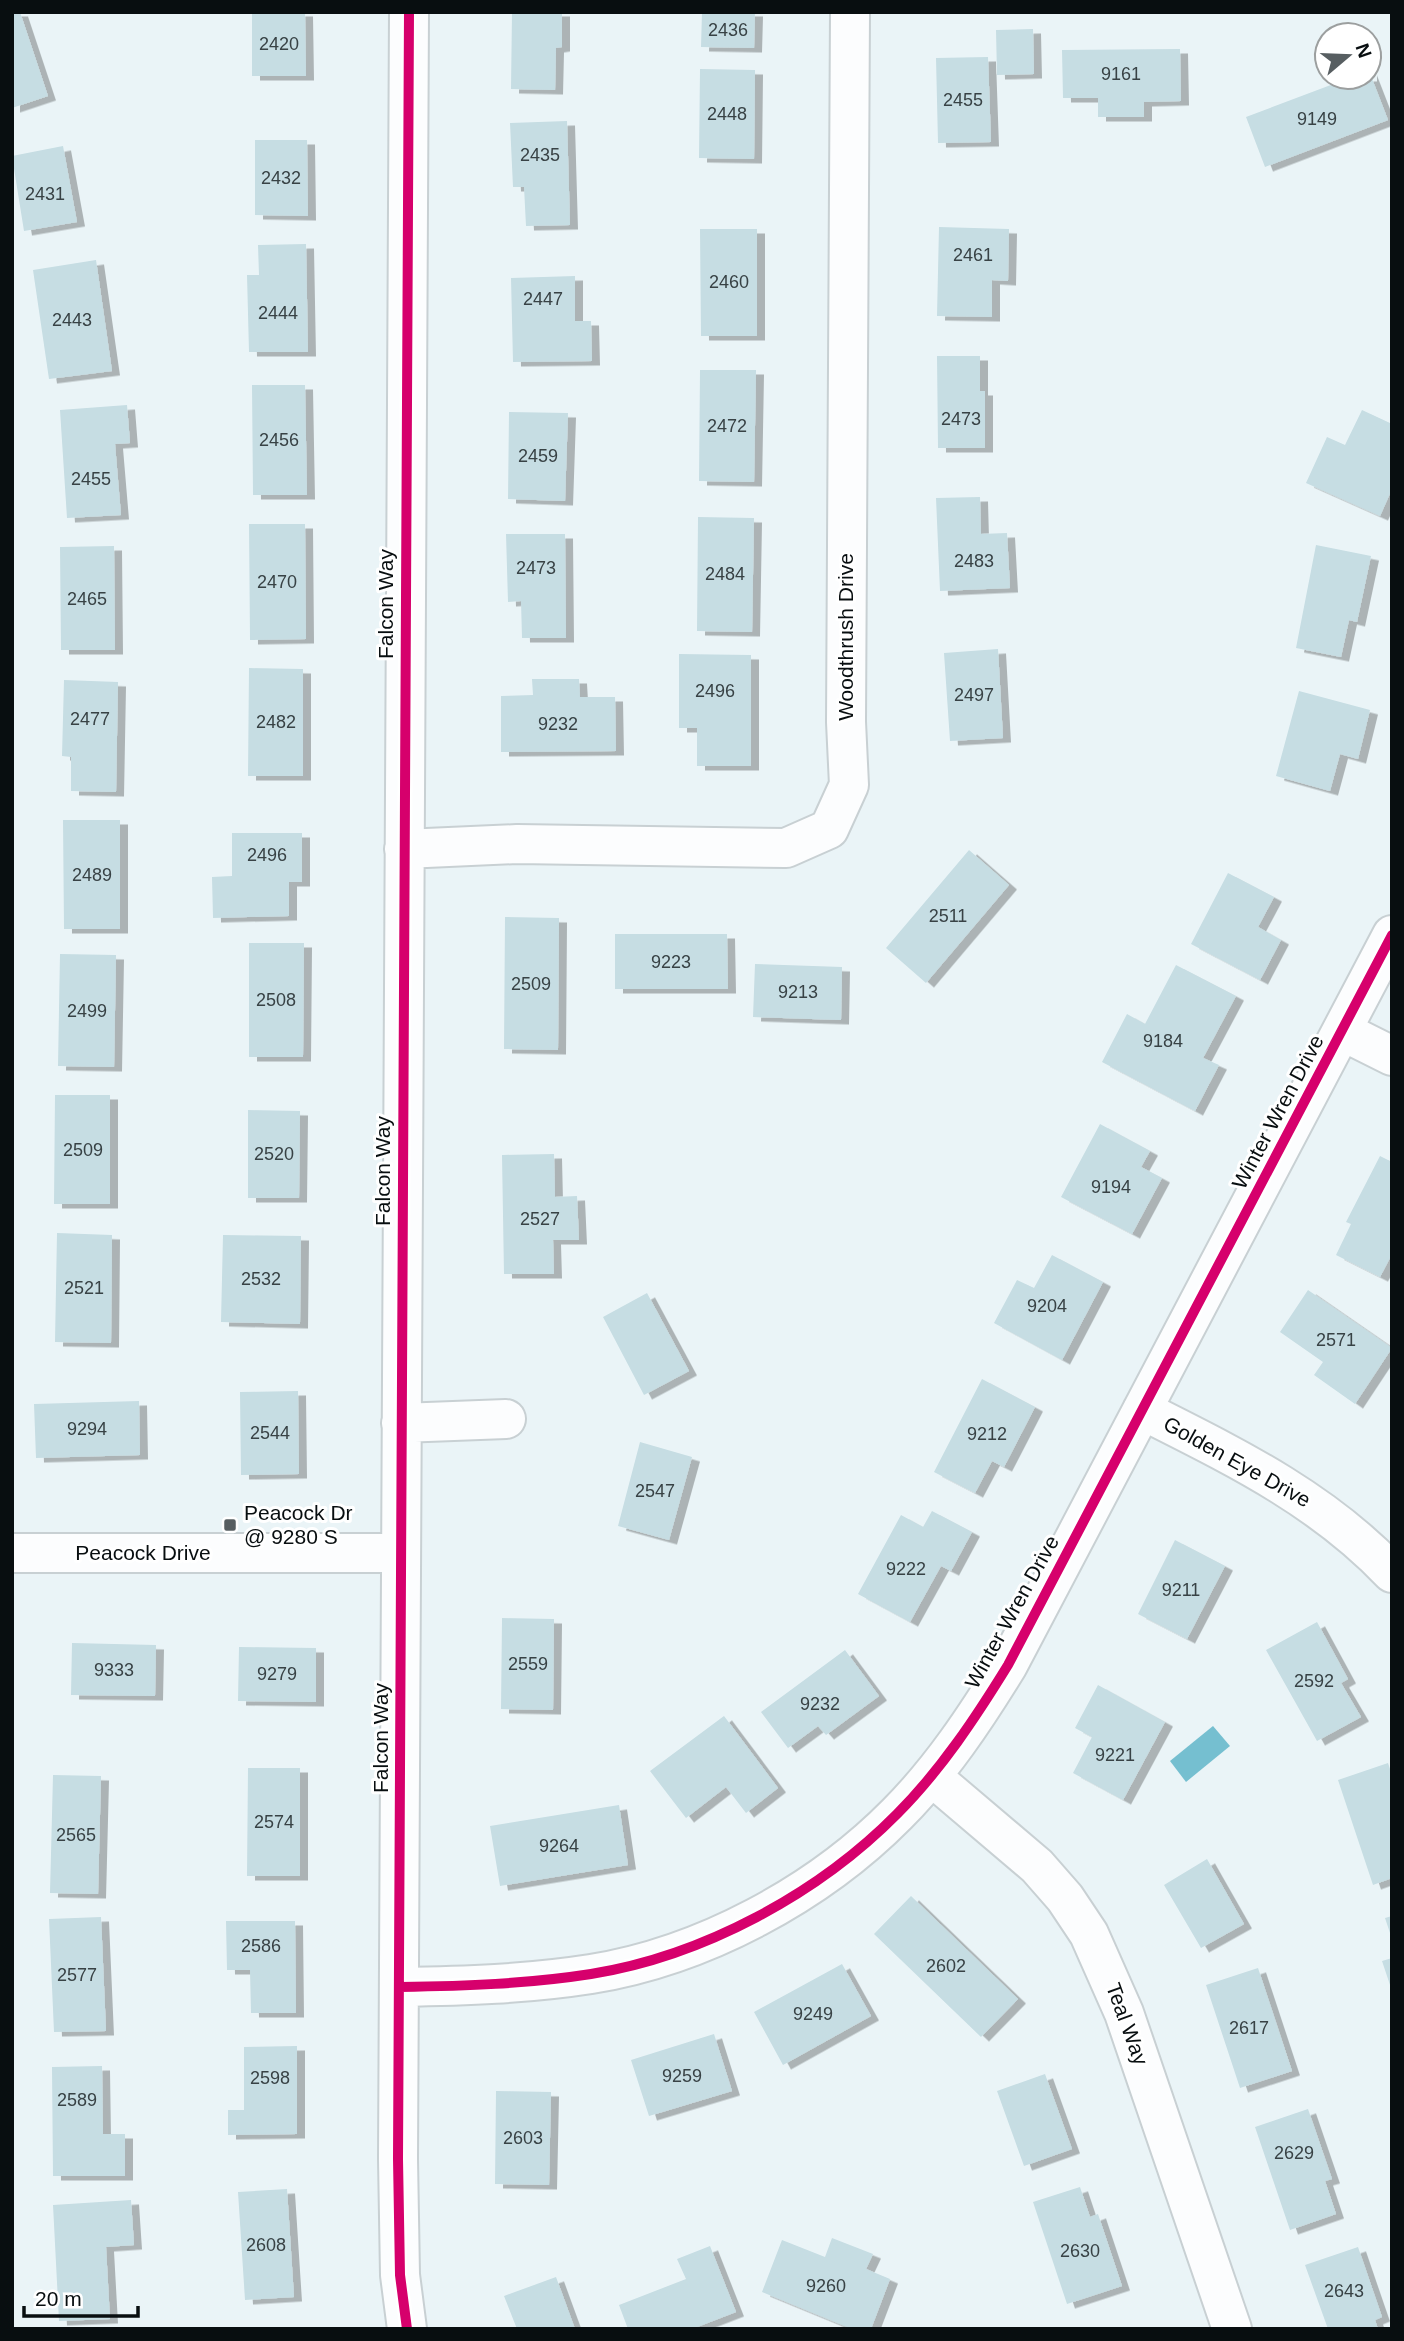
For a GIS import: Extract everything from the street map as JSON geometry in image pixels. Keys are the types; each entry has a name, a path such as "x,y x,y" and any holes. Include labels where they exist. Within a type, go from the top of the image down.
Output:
{"street":[{"name":"Falcon Way","path":"407,2329 399,2236 409,12"},
{"name":"Woodthrush Drive","path":"404,849 517,844 786,848 829,828 849,785 846,694 849,12"},
{"name":"Winter Wren Drive","path":"400,1987 520,1983 594,1974 669,1954 739,1926 800,1891 853,1854 898,1814 973,1722 1008,1665 1392,935"},
{"path":"1342,1031 1392,1056"},
{"name":"Golden Eye Drive","path":"1142,1410 1296,1491 1359,1539 1392,1573"},
{"path":"401,1423 506,1419"},
{"name":"Peacock Drive","path":"12,1553 400,1553"},
{"name":"Teal Way","path":"931,1776 1037,1866 1065,1898 1089,1934 1124,2013 1232,2329"}],"water":[{"path":"1213,1726 1230,1746 1186,1782 1170,1761"}],"building":[{"path":"12,12 20,12 48,96 12,108"},
{"path":"252,12 305,12 306,76 252,76"},
{"path":"512,12 562,12 562,47 556,48 555,90 511,89"},
{"path":"702,12 755,12 754,48 701,47"},
{"path":"1033,29 1034,74 997,75 996,30"},
{"path":"1180,49 1181,101 1144,102 1144,117 1098,117 1098,98 1063,98 1062,50"},
{"path":"988,57 991,142 938,143 936,58"},
{"path":"700,69 755,70 754,159 699,158"},
{"path":"1315,91 1377,91 1388,120 1265,167 1246,117"},
{"path":"567,121 570,225 526,226 524,187 513,187 510,123"},
{"path":"255,140 307,140 308,216 255,215"},
{"path":"63,146 77,222 24,231 12,156"},
{"path":"939,227 1009,229 1008,281 992,280 992,317 937,316"},
{"path":"700,229 757,229 757,336 701,336"},
{"path":"306,244 308,352 249,352 247,275 259,275 258,245"},
{"path":"96,260 112,371 49,379 33,270"},
{"path":"575,276 575,321 591,321 592,361 513,362 511,278"},
{"path":"937,356 980,356 980,391 985,391 985,448 938,448"},
{"path":"700,370 756,370 754,482 699,481"},
{"path":"252,385 305,385 307,495 253,495"},
{"path":"127,405 130,443 115,444 121,515 67,518 60,410"},
{"path":"1362,410 1392,424 1392,489 1380,516 1306,483 1327,437 1345,445"},
{"path":"509,412 568,413 565,501 508,499"},
{"path":"980,497 981,534 1007,533 1010,588 940,591 936,498"},
{"path":"698,517 754,518 752,632 697,631"},
{"path":"249,524 305,524 306,639 250,640"},
{"path":"506,534 565,534 566,638 522,638 521,601 508,602"},
{"path":"1316,545 1371,556 1357,622 1349,620 1341,657 1296,648"},
{"path":"114,546 115,650 61,650 60,547"},
{"path":"998,649 1003,738 950,741 944,653"},
{"path":"679,654 751,655 751,766 697,766 697,728 679,728"},
{"path":"249,668 303,669 303,776 248,776"},
{"path":"532,679 579,679 580,697 615,697 616,751 501,752 501,696 533,695"},
{"path":"64,680 118,682 116,792 71,791 71,757 62,756"},
{"path":"1299,691 1370,710 1358,759 1340,754 1330,791 1276,776"},
{"path":"63,820 120,820 120,929 64,929"},
{"path":"232,833 302,833 302,882 289,882 289,916 213,918 212,877 232,876"},
{"path":"969,850 1009,885 926,983 886,948"},
{"path":"1228,873 1274,897 1258,927 1281,940 1260,980 1191,944"},
{"path":"505,917 559,918 558,1050 504,1049"},
{"path":"615,934 727,934 728,989 615,989"},
{"path":"249,943 304,943 303,1057 249,1057"},
{"path":"60,954 116,955 114,1067 58,1066"},
{"path":"755,964 842,967 841,1020 753,1017"},
{"path":"1176,965 1236,996 1203,1058 1219,1065 1195,1111 1102,1062 1127,1014 1145,1024"},
{"path":"55,1095 110,1095 110,1204 54,1204"},
{"path":"248,1110 300,1111 299,1198 248,1198"},
{"path":"1100,1124 1150,1151 1141,1167 1162,1178 1132,1234 1061,1197"},
{"path":"554,1154 555,1197 577,1196 579,1240 553,1240 554,1274 504,1274 502,1155"},
{"path":"1380,1156 1392,1162 1392,1254 1380,1277 1336,1255 1351,1224 1346,1222"},
{"path":"57,1233 112,1235 111,1343 55,1342"},
{"path":"223,1235 301,1236 300,1324 221,1322"},
{"path":"1052,1255 1103,1282 1062,1360 994,1323 1017,1280 1034,1288"},
{"path":"1308,1290 1392,1348 1355,1404 1314,1375 1323,1362 1280,1332"},
{"path":"647,1293 689,1371 644,1395 603,1317"},
{"path":"982,1379 1035,1407 1004,1467 992,1461 975,1493 934,1472"},
{"path":"298,1391 299,1474 241,1475 240,1392"},
{"path":"139,1401 140,1455 36,1458 34,1404"},
{"path":"640,1442 692,1457 669,1540 618,1526"},
{"path":"932,1511 972,1532 951,1571 941,1566 910,1622 858,1594 901,1515 923,1527"},
{"path":"1175,1540 1225,1566 1187,1639 1138,1614"},
{"path":"502,1618 554,1619 553,1710 501,1709"},
{"path":"1317,1622 1348,1679 1341,1683 1361,1717 1317,1741 1266,1650"},
{"path":"72,1643 156,1645 155,1696 71,1695"},
{"path":"239,1647 316,1648 316,1702 238,1701"},
{"path":"845,1650 879,1696 826,1735 818,1726 788,1748 761,1712"},
{"path":"1098,1685 1165,1722 1123,1800 1073,1773 1092,1737 1075,1728"},
{"path":"724,1716 778,1788 746,1813 726,1787 686,1818 650,1771"},
{"path":"1388,1763 1392,1775 1392,1878 1373,1885 1338,1780"},
{"path":"248,1768 300,1768 300,1876 247,1876"},
{"path":"53,1775 101,1776 98,1894 50,1893"},
{"path":"619,1805 628,1865 500,1886 490,1826"},
{"path":"1207,1859 1244,1924 1201,1948 1164,1885"},
{"path":"911,1896 1018,1999 981,2037 874,1934"},
{"path":"1392,1916 1392,1936 1391,1936 1385,1918"},
{"path":"101,1917 106,2031 54,2032 49,1919"},
{"path":"226,1921 295,1921 296,2013 251,2013 250,1970 227,1970"},
{"path":"1392,1958 1392,1988 1391,1988 1382,1961"},
{"path":"842,1964 871,2016 783,2065 754,2012"},
{"path":"1258,1968 1292,2071 1240,2088 1206,1985"},
{"path":"714,2034 732,2091 649,2116 631,2060"},
{"path":"297,2046 297,2134 228,2135 228,2110 244,2110 244,2047"},
{"path":"102,2066 103,2134 125,2134 125,2176 53,2176 52,2067"},
{"path":"1045,2074 1072,2149 1024,2166 997,2091"},
{"path":"496,2091 551,2092 549,2185 495,2184"},
{"path":"1308,2109 1332,2179 1325,2181 1336,2214 1290,2230 1255,2127"},
{"path":"1080,2187 1090,2217 1098,2214 1122,2286 1067,2304 1033,2202"},
{"path":"287,2189 294,2297 245,2300 238,2192"},
{"path":"131,2200 134,2245 106,2247 110,2319 59,2321 53,2205"},
{"path":"832,2238 873,2254 866,2269 890,2279 871,2329 852,2329 762,2292 782,2240 825,2257"},
{"path":"710,2246 736,2312 692,2329 628,2329 619,2305 686,2279 677,2259"},
{"path":"1358,2247 1382,2317 1375,2320 1378,2329 1328,2329 1305,2265"},
{"path":"556,2277 575,2329 517,2329 504,2296"}],"cycle path":[{"path":"407,2329 400,2275 398,2159 409,12"},
{"path":"400,1987 543,1980 591,1974 675,1953 716,1937 795,1895 832,1870 897,1814 957,1742 1008,1665 1392,935"}],"place":[{"name":"Peacock Dr @ 9280 S","path":"230,1525"}]}
